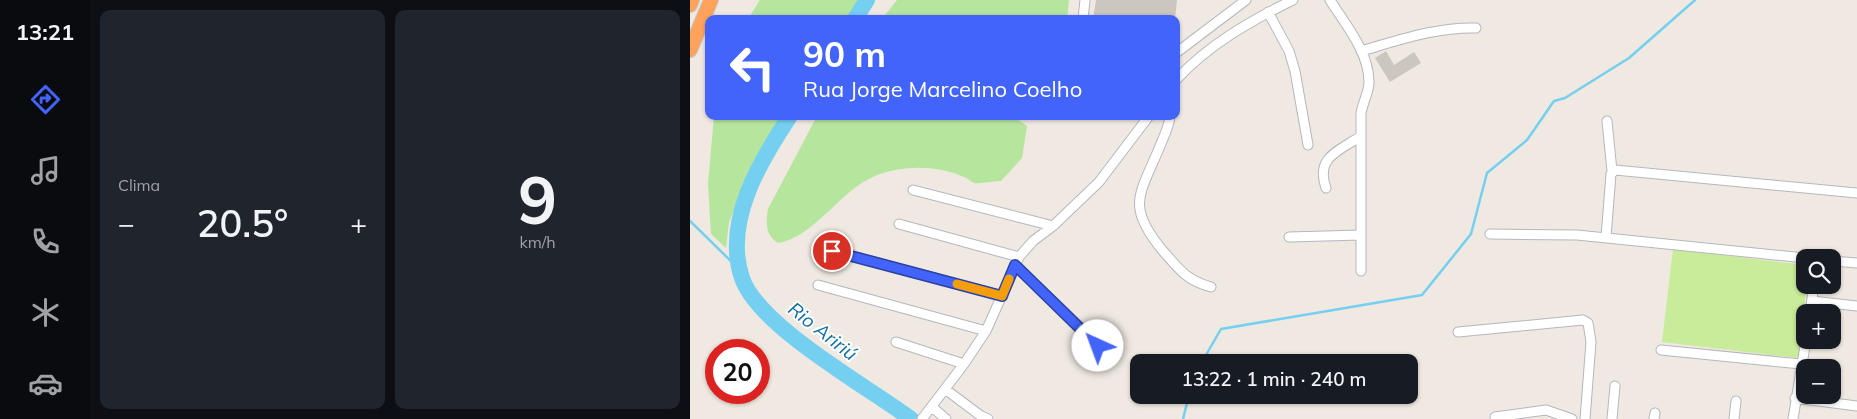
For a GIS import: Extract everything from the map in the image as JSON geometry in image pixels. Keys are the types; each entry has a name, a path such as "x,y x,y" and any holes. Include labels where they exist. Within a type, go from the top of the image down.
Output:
{"highway":[{"path":"690,5 692,0"},
{"path":"690,50 711,0"}],"street":[{"path":"1083,15 1085,0"},
{"path":"1180,50 1246,0"},
{"path":"1180,76 1216,44 1268,12 1292,0"},
{"path":"1330,0 1361,51 1367,67 1369,82 1363,105 1361,136 1361,271"},
{"path":"1268,12 1289,52 1295,71 1308,145"},
{"path":"1361,51 1430,31 1451,28 1476,28"},
{"path":"924,417 986,331 1017,261 1033,241 1053,226 1099,182 1143,120"},
{"path":"1169,120 1167,130 1140,195 1139,214 1147,232 1187,278 1212,287"},
{"path":"1606,238 1612,171 1607,121"},
{"path":"1326,188 1322,174 1325,162 1361,136"},
{"path":"1612,171 1857,193"},
{"path":"913,190 1053,226"},
{"path":"899,224 1017,261 1096,342 1098,349 1090,364"},
{"path":"1490,234 1578,235 1796,257"},
{"path":"1289,237 1361,235"},
{"path":"832,251 1002,296"},
{"path":"1841,262 1857,263"},
{"path":"818,285 986,331"},
{"path":"1811,304 1813,294"},
{"path":"1812,301 1857,306"},
{"path":"1458,332 1583,320 1588,323 1591,342 1585,419"},
{"path":"896,342 964,364"},
{"path":"1661,350 1796,364"},
{"path":"1612,419 1616,386"},
{"path":"945,388 988,419"},
{"path":"1793,419 1796,392"},
{"path":"1795,398 1857,406"},
{"path":"1734,419 1736,401"},
{"path":"932,407 946,419"},
{"path":"1495,417 1546,410 1572,419"}],"green space":[{"path":"760,0 861,0 852,15 751,15"},
{"path":"897,0 1069,0 1067,15 885,15"},
{"path":"714,120 783,120 748,176 729,222 726,248 711,234 708,184"},
{"path":"815,120 1019,120 1027,126 1022,158 1001,181 974,183 953,173 920,168 886,172 862,183 804,232 778,243 769,232 767,224 768,209"},
{"path":"1673,249 1796,264 1796,294 1806,294 1805,304 1796,304 1796,349 1799,349 1798,358 1662,342"}],"building":[{"path":"1096,0 1177,0 1175,15 1094,15"},
{"path":"1386,51 1394,65 1414,52 1421,63 1390,82 1375,58"}],"waterway":[{"name":"Rio Aririú","path":"858,15 867,0"},
{"path":"1207,354 1221,329 1422,295 1471,234 1487,173 1527,140 1554,101 1565,98 1629,58 1695,0"},
{"name":"Rio Aririú","path":"787,120 757,172 741,214 737,235 737,257 742,278 752,297 769,316 791,335 911,419"},
{"path":"690,221 739,269"},
{"path":"1183,419 1187,404"}],"slow traffic":[{"path":"957,284 1002,296 1009,279"}],"route":[{"path":"832,251 1002,296 1015,265 1098,346"}]}
